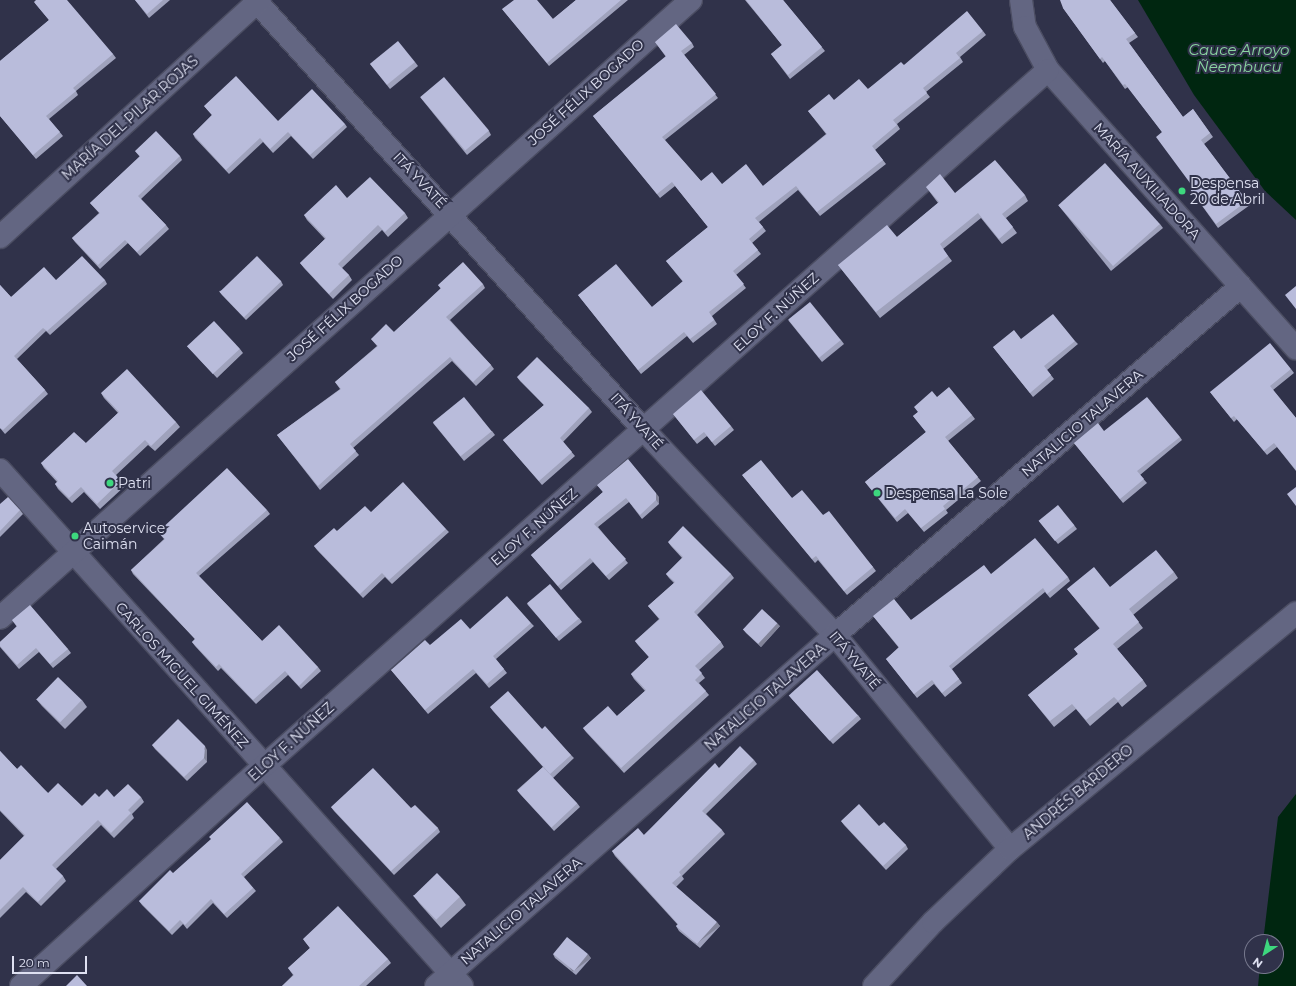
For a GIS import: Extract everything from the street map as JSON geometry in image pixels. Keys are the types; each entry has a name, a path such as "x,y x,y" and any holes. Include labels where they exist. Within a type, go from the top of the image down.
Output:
{"street":[{"name":"JOSÉ FÉLIX BOGADO","path":"0,618 450,213 691,0"},
{"name":"MARÍA AUXILIADORA","path":"1021,0 1025,27 1048,70 1296,348"},
{"name":"ITÁ YVATÉ","path":"257,1 450,213 644,430 835,635 1010,849"},
{"name":"MARÍA DEL PILAR ROJAS","path":"0,237 257,1"},
{"name":"ELOY F. NÚÑEZ","path":"21,986 264,766 1048,70"},
{"name":"NATALICIO TALAVERA","path":"450,982 835,635 1241,286"},
{"name":"CARLOS MIGUEL GIMÉNEZ","path":"0,470 264,766 450,982"},
{"name":"ANDRÉS BARDERO","path":"874,986 934,922 1010,849 1296,613"}],"water":[{"name":"Cauce Arroyo Ñeembucu","path":"1138,0 1296,0 1296,220 1265,191 1194,95"},
{"path":"1296,794 1296,986 1258,986 1259,974 1284,974 1284,934 1264,934 1278,817"}],"building":[{"path":"36,0 67,0 113,54 73,88 76,91 46,116 60,132 33,155 0,116 0,61 49,20 34,2"},
{"path":"135,0 163,0 147,14"},
{"path":"514,0 537,0 553,19 576,0 621,0 547,63 502,9"},
{"path":"746,0 783,0 822,47 788,75 771,54 782,45"},
{"path":"1060,0 1110,0 1135,33 1126,39 1183,117 1193,109 1210,133 1201,140 1247,201 1216,224 1190,189 1193,187 1156,137 1162,132 1125,84 1123,85 1102,57 1100,59 1063,8"},
{"path":"967,11 983,31 956,53 960,58 923,88 927,93 893,120 897,125 872,146 883,160 817,212 796,186 755,218 763,227 749,239 758,250 733,271 744,284 709,312 714,320 690,339 684,332 638,370 578,295 616,264 652,307 683,281 666,261 708,227 672,182 657,194 593,116 666,56 655,42 676,24 692,43 681,51 716,94 662,137 701,181 712,172 722,184 746,164 763,186 827,134 808,111 829,94 834,100 859,79 868,89 901,62 904,65"},
{"path":"398,41 415,62 387,85 370,64"},
{"path":"236,76 278,121 312,89 345,124 310,155 288,132 270,149 260,138 226,170 193,134 212,115 204,106"},
{"path":"444,77 489,131 465,151 420,97"},
{"path":"156,131 180,156 138,196 166,225 137,252 125,240 98,265 72,238 100,213 90,203 140,156 135,151"},
{"path":"995,160 1025,195 1002,214 1013,227 999,239 978,213 940,244 948,256 876,312 838,265 887,225 897,237 939,202 926,187 940,174 955,193"},
{"path":"1105,163 1160,224 1113,266 1058,205"},
{"path":"370,177 405,213 385,232 378,225 338,264 349,275 329,294 300,263 326,238 304,215 336,185 347,198"},
{"path":"82,256 105,280 47,331 43,328 14,356 45,390 3,430 0,428 0,285 11,297 44,267 56,280"},
{"path":"257,256 281,281 244,317 220,292"},
{"path":"463,262 483,284 446,317 491,365 473,382 450,357 350,444 356,451 318,486 277,435 341,389 335,382 378,346 371,339 386,324 394,332 441,288 438,285"},
{"path":"1296,286 1296,309 1285,295"},
{"path":"810,302 841,340 819,358 788,320"},
{"path":"1053,314 1075,341 1044,366 1051,375 1030,393 993,347 1014,330 1021,339"},
{"path":"214,321 240,349 213,374 187,346"},
{"path":"1270,343 1291,369 1270,386 1296,418 1296,470 1274,443 1264,451 1234,416 1231,418 1210,392"},
{"path":"537,357 589,408 560,438 572,452 539,481 503,440 544,405 517,377"},
{"path":"127,369 176,422 151,446 145,440 112,471 121,481 97,504 81,487 69,498 55,484 58,481 41,463 74,432 86,443 119,412 101,393"},
{"path":"949,387 972,415 945,437 978,477 943,506 945,509 921,528 905,509 895,518 865,482 926,432 913,416 918,412 914,407 932,391 937,397"},
{"path":"701,390 731,426 712,442 704,432 694,440 673,414"},
{"path":"464,397 492,431 461,456 433,422"},
{"path":"1147,397 1180,437 1137,471 1144,479 1120,499 1074,443 1098,423 1104,431"},
{"path":"628,459 656,493 656,500 640,515 626,498 594,524 626,559 606,576 590,558 558,586 531,555 603,492 597,485"},
{"path":"761,460 792,498 802,490 823,515 829,511 873,567 844,591 816,556 812,559 742,475"},
{"path":"227,468 267,510 196,573 262,641 279,625 318,667 299,686 285,671 253,700 219,664 216,667 192,642 195,639 131,570 165,539 158,532"},
{"path":"403,482 446,529 389,580 382,573 360,594 314,546 334,528 337,531 365,506 371,512"},
{"path":"1296,487 1296,506 1287,494"},
{"path":"8,497 20,510 0,531 0,504"},
{"path":"1058,505 1074,525 1055,541 1039,521"},
{"path":"683,526 731,574 694,612 721,642 695,666 702,673 695,680 706,691 621,768 583,728 608,706 617,716 646,690 631,674 649,657 635,641 660,619 648,606 675,582 666,574 683,557 668,542"},
{"path":"1035,538 1068,577 1047,594 1043,588 949,666 959,679 942,693 932,680 914,694 886,659 899,647 873,616 894,599 911,620 984,565 991,574"},
{"path":"1156,550 1174,572 1129,609 1139,622 1113,644 1143,680 1118,701 1114,697 1086,720 1072,704 1050,721 1028,695 1078,654 1074,649 1100,628 1067,589 1094,567 1110,587"},
{"path":"550,584 579,618 556,638 527,603"},
{"path":"507,596 531,623 493,656 504,669 487,684 473,669 425,710 391,670 425,640 430,645 461,619 470,629"},
{"path":"30,605 68,649 50,664 36,648 17,665 0,646 0,642 17,626 12,620"},
{"path":"762,609 777,623 758,644 743,629"},
{"path":"817,670 858,715 830,741 789,695"},
{"path":"58,677 82,700 60,722 36,699"},
{"path":"508,691 542,729 545,726 571,755 550,774 490,707"},
{"path":"178,719 205,746 204,758 184,777 152,745"},
{"path":"740,746 754,760 702,811 722,830 679,872 681,875 672,883 717,922 697,944 676,926 678,924 612,851 638,828 644,835 715,763 719,768"},
{"path":"0,751 17,769 21,765 48,793 58,783 82,806 95,793 99,797 107,789 114,797 128,784 141,797 128,810 131,813 111,833 98,820 52,865 63,876 38,902 23,887 0,910 0,860 25,835 0,810"},
{"path":"543,767 577,804 552,827 517,791"},
{"path":"373,768 411,808 415,805 438,828 391,871 331,807"},
{"path":"247,802 280,838 241,874 253,888 224,914 211,899 185,925 180,920 169,931 139,901 170,870 173,873 211,839 209,837"},
{"path":"859,804 879,826 884,822 906,845 883,866 841,821"},
{"path":"437,873 460,897 436,920 413,896"},
{"path":"338,906 388,959 359,986 282,986 294,975 288,968 310,948 303,939"},
{"path":"567,937 588,954 574,971 553,954"},
{"path":"77,975 87,986 66,986"}],"place":[{"name":"Despensa 20 de Abril","path":"1182,191"},
{"name":"Patri","path":"110,483"},
{"name":"Despensa La Sole","path":"877,493"},
{"name":"Autoservice Caimán","path":"75,536"}]}
